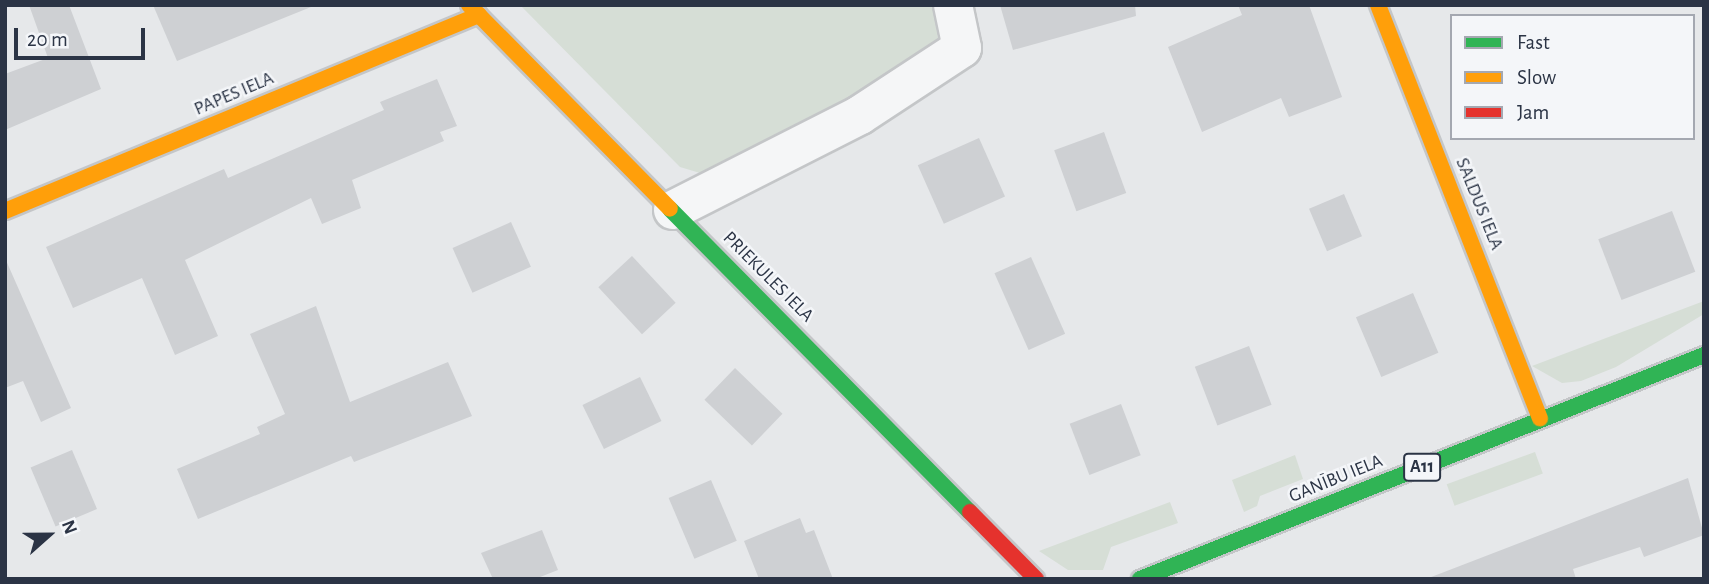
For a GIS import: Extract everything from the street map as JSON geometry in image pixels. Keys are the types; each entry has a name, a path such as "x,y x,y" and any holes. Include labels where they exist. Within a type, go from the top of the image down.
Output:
{"main road":[{"name":"SALDUS IELA","path":"1378,5 1540,418"},
{"name":"PRIEKULES IELA","path":"474,10 1036,579"},
{"name":"PAPES IELA","path":"5,211 474,10"},
{"name":"GANĪBU IELA","path":"1140,579 1704,355"}],"street":[{"path":"673,210 860,115 962,48 953,5"}],"shaded area":[{"path":"520,5 932,5 939,43 842,109 710,176 680,167"},
{"path":"1704,301 1704,314 1616,367 1581,381 1562,383 1532,366"},
{"path":"1535,452 1543,474 1455,506 1447,484"},
{"path":"1295,455 1303,479 1260,496 1257,506 1244,512 1232,480"},
{"path":"1170,502 1178,523 1111,547 1103,570 1068,570 1039,551"}],"building":[{"path":"29,5 69,5 101,89 5,130 5,74 48,58"},
{"path":"153,5 310,5 311,7 177,61"},
{"path":"1000,5 1135,5 1136,16 1013,50"},
{"path":"1238,5 1309,5 1342,97 1289,117 1281,98 1202,132 1168,47 1242,15"},
{"path":"437,79 457,126 440,132 444,141 352,180 361,208 322,224 311,198 185,260 218,336 175,355 142,278 73,308 46,247 224,169 228,178 384,110 380,102"},
{"path":"1104,132 1126,193 1076,211 1054,150"},
{"path":"979,138 1005,196 944,224 918,165"},
{"path":"1344,194 1362,236 1327,251 1309,209"},
{"path":"1672,211 1695,272 1622,300 1598,239"},
{"path":"511,222 531,267 472,293 453,248"},
{"path":"632,256 676,303 642,334 598,287"},
{"path":"1031,257 1065,334 1029,350 994,273"},
{"path":"5,258 71,408 41,422 23,381 5,388"},
{"path":"1413,293 1438,353 1381,377 1356,317"},
{"path":"316,306 350,402 448,362 472,416 354,462 351,456 198,519 177,469 260,434 257,427 285,414 250,334"},
{"path":"1249,346 1272,405 1217,426 1195,367"},
{"path":"735,368 782,414 752,445 704,400"},
{"path":"640,377 661,421 604,449 582,405"},
{"path":"1121,404 1141,455 1089,475 1070,424"},
{"path":"72,450 97,509 56,526 31,468"},
{"path":"1688,478 1704,535 1644,557 1640,547 1573,569 1576,579 1426,579"},
{"path":"711,480 737,541 694,559 669,498"},
{"path":"800,518 806,533 814,530 833,579 759,579 744,541"},
{"path":"542,530 558,570 535,579 493,579 481,553"}],"traffic: fast":[{"path":"670,209 970,512"},
{"path":"1140,579 1704,355"}],"traffic: slow":[{"path":"469,5 670,209"},
{"path":"1378,5 1540,418"},
{"path":"5,211 479,15"}],"traffic: jam":[{"path":"970,512 1036,579"}]}
